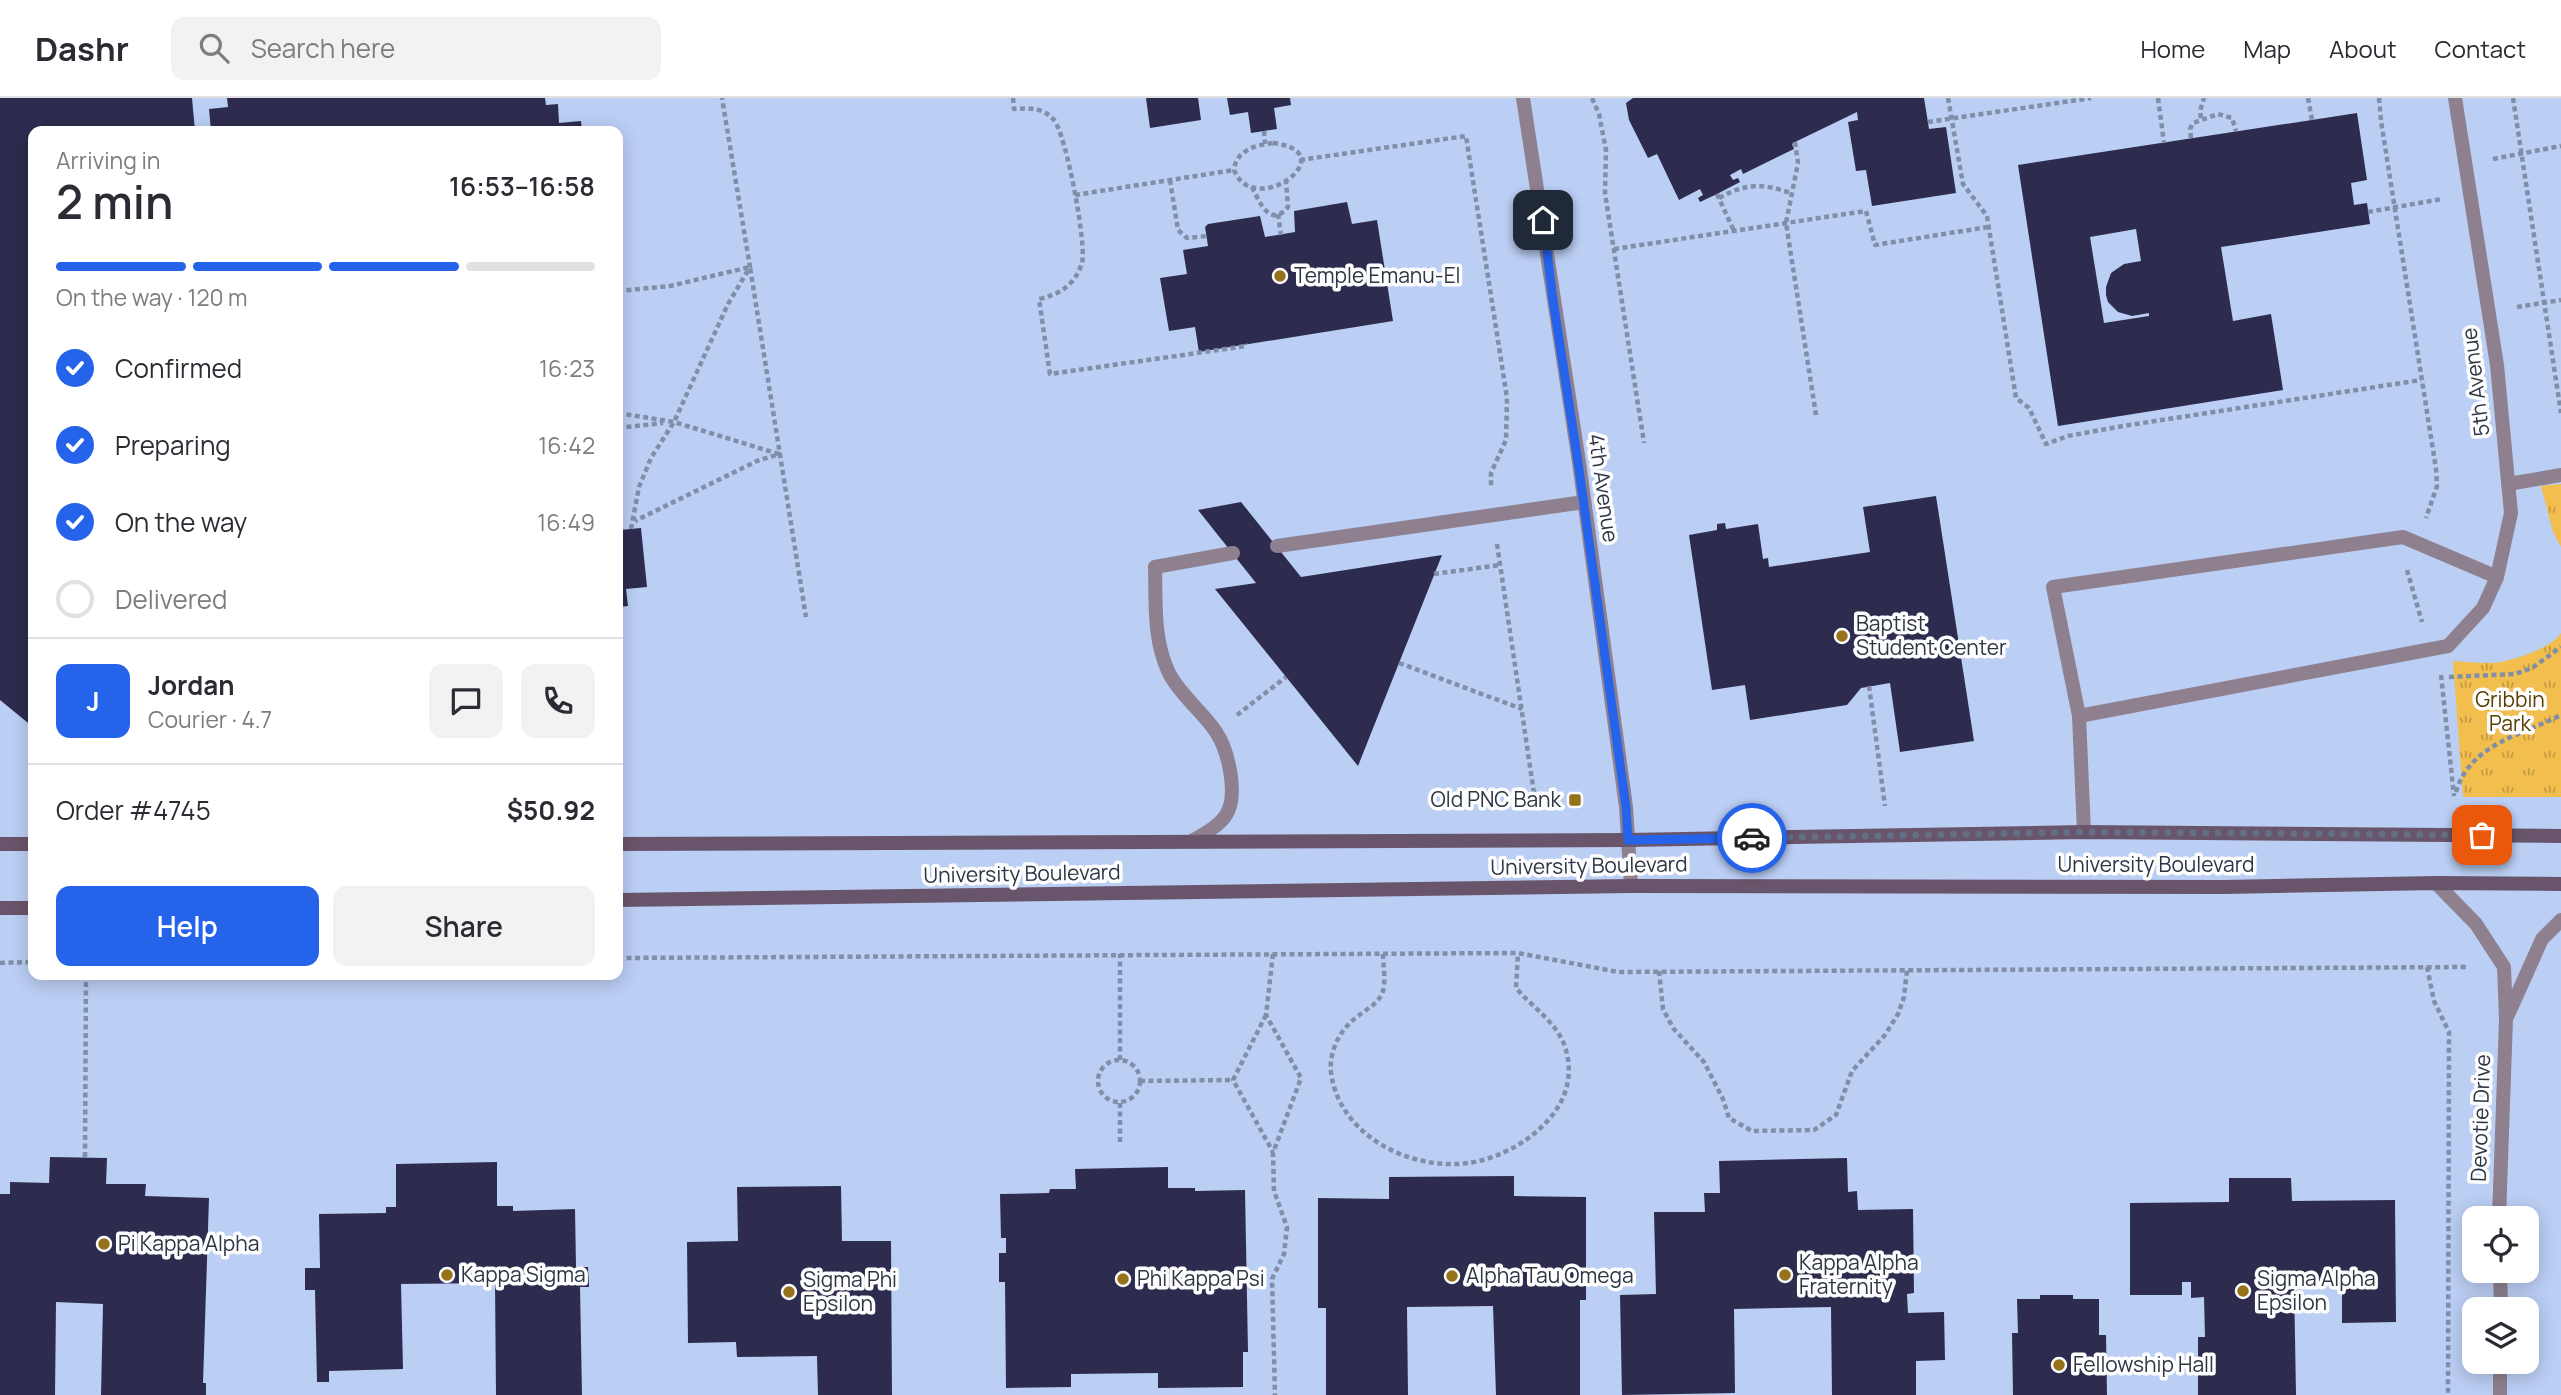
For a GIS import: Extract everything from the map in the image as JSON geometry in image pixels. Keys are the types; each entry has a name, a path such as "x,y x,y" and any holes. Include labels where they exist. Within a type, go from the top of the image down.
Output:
{"main road":[{"name":"University Boulevard","path":"623,844 1628,840 2084,832 2561,836"},
{"path":"0,844 28,844"},
{"name":"University Boulevard","path":"623,900 1631,886 2224,887 2436,883 2561,884"},
{"path":"0,908 28,908"}],"street":[{"name":"4th Avenue","path":"1523,98 1584,502 1626,807 1631,886"},
{"name":"5th Avenue","path":"2443,647 2483,608 2497,577 2511,513 2497,365 2455,98"},
{"path":"2508,484 2561,475"},
{"path":"1277,546 1584,502"},
{"path":"2084,832 2079,716 2053,587 2403,537 2497,577"},
{"path":"1192,841 1215,826 1227,814 1232,797 1232,779 1217,733 1170,675 1157,636 1155,567 1233,554"},
{"path":"2079,716 2443,647"},
{"path":"2436,883 2476,924 2504,967"},
{"name":"Devotie Drive","path":"2505,1020 2542,939 2561,920"},
{"name":"Devotie Drive","path":"2498,1206 2505,1020 2504,967"},
{"path":"2500,1374 2500,1395"}],"path":[{"path":"722,98 806,617"},
{"path":"1013,98 1014,108 1040,109 1055,120 1064,142 1075,195 1083,260 1078,274 1069,286 1052,296 1039,299 1050,374 1246,346 1245,344"},
{"path":"1592,98 1599,114 1606,150 1605,193 1644,443"},
{"path":"1948,98 1963,184 1987,216 2016,398 2029,408 2046,444 2068,436 2123,426 2421,380 2379,98"},
{"path":"1928,122 2091,98"},
{"path":"2158,98 2164,142"},
{"path":"2201,118 2204,98"},
{"path":"2308,98 2312,120"},
{"path":"2513,98 2561,413"},
{"path":"2191,138 2190,129 2193,123 2218,114 2232,118 2236,131"},
{"path":"1264,131 1265,144"},
{"path":"1300,160 1466,136 1507,398 1506,440 1491,473 1492,515 1536,807"},
{"path":"1795,142 1798,163 1786,223 1816,415"},
{"path":"1257,145 1288,145 1297,152 1300,160 1298,172 1286,182 1269,187 1252,186 1239,180 1234,170 1238,157 1257,145"},
{"path":"2465,164 2561,146"},
{"path":"1075,195 1234,170"},
{"path":"1170,180 1178,230 1187,238 1207,236"},
{"path":"1252,186 1264,211 1278,214 1288,207 1286,182"},
{"path":"1734,231 1718,196 1758,185 1791,193"},
{"path":"2368,212 2470,193"},
{"path":"1614,249 1866,211 1875,245 1988,227"},
{"path":"1278,214 1281,234"},
{"path":"623,291 670,286 750,267"},
{"path":"631,529 639,487 651,458 674,422 728,304 750,267"},
{"path":"2489,311 2561,300"},
{"path":"623,414 674,422 779,454"},
{"path":"623,427 674,422"},
{"path":"634,522 757,461 779,454"},
{"path":"1434,575 1500,565"},
{"path":"2443,647 2441,678 2454,796 2459,780 2494,744 2561,715"},
{"path":"2441,678 2515,674 2532,668 2561,647"},
{"path":"1399,663 1522,709"},
{"path":"1869,686 1885,807"},
{"path":"623,958 1518,953 1618,972 2504,967"},
{"path":"1383,954 1383,991 1374,1004 1340,1033 1333,1052 1331,1070 1335,1093 1344,1113 1374,1142 1420,1160 1450,1164 1481,1161 1507,1152 1528,1139 1562,1103 1568,1086 1570,1066 1557,1029 1517,988 1518,953"},
{"path":"1120,954 1120,1060"},
{"path":"1233,1080 1266,1014 1273,954"},
{"path":"0,963 28,962"},
{"path":"2427,967 2434,1001 2449,1032 2448,1395"},
{"path":"1660,971 1663,1009 1673,1028 1704,1062 1723,1099 1729,1118 1752,1131 1814,1130 1836,1115 1852,1071 1885,1035 1898,1014 1904,997 1907,970"},
{"path":"85,1157 86,980"},
{"path":"1266,1014 1301,1078 1273,1153 1275,1191 1287,1227 1284,1254 1272,1279 1275,1395"},
{"path":"1120,1060 1132,1064 1140,1075 1137,1094 1120,1103 1107,1099 1098,1088 1102,1069 1107,1064 1120,1060"},
{"path":"1140,1081 1233,1080"},
{"path":"1233,1080 1273,1153"},
{"path":"1120,1103 1120,1145"}],"shaded area":[{"path":"0,98 2561,98 2561,1395 0,1395"}],"green space":[{"path":"2561,484 2561,547 2553,532 2541,486"},
{"name":"Gribbin Park","path":"2561,633 2561,797 2463,797 2453,661 2492,663 2509,660 2540,649"}],"building":[{"path":"0,98 192,98 195,126 28,126 28,723 0,700"},
{"path":"227,98 545,98 546,105 558,104 559,123 581,121 582,126 211,126 209,109 228,107"},
{"path":"1146,98 1198,98 1201,120 1150,128"},
{"path":"1227,98 1290,98 1291,105 1274,108 1277,129 1251,133 1248,112 1230,115"},
{"path":"1633,98 1924,98 1929,129 1946,127 1956,193 1872,206 1866,170 1856,171 1848,122 1858,120 1857,112 1795,142 1792,144 1794,149 1743,174 1741,169 1730,175 1733,180 1738,178 1740,182 1717,194 1700,202 1698,198 1703,195 1700,189 1679,200 1657,154 1648,158 1629,120 1626,103"},
{"path":"2357,113 2367,180 2351,183 2354,205 2367,203 2370,224 2221,247 2233,321 2271,314 2283,390 2058,426 2018,165","holes":["2136,229 2141,261 2124,264 2111,273 2106,295 2108,302 2118,312 2132,316 2149,313 2149,316 2104,323 2090,237"]},
{"name":"Temple Emanu-El","path":"1347,202 1352,224 1377,220 1393,321 1199,352 1195,327 1169,331 1160,278 1187,274 1183,250 1208,246 1205,227 1208,224 1260,216 1265,237 1295,232 1294,211"},
{"path":"1936,496 1974,741 1900,752 1890,683 1861,688 1847,705 1750,720 1745,685 1712,690 1689,535 1717,530 1717,524 1725,523 1726,529 1758,524 1763,559 1768,558 1769,567 1870,552 1863,507"},
{"path":"1241,502 1301,577 1442,555 1358,766 1215,589 1256,583 1198,510"},
{"path":"641,528 647,587 626,589 628,606 623,606 623,530"},
{"name":"Pi Kappa Alpha","path":"50,1157 107,1158 106,1184 146,1184 145,1196 209,1198 203,1383 206,1383 206,1395 101,1395 103,1304 56,1302 55,1395 0,1395 0,1194 10,1194 10,1182 49,1183"},
{"name":"Kappa Alpha Fraternity","path":"1847,1158 1848,1192 1857,1191 1858,1210 1913,1209 1914,1293 1907,1294 1908,1313 1944,1312 1945,1360 1916,1361 1916,1395 1832,1395 1831,1307 1734,1309 1735,1393 1622,1395 1620,1295 1656,1294 1654,1212 1705,1212 1704,1193 1720,1193 1719,1161"},
{"name":"Kappa Sigma","path":"497,1162 497,1206 513,1206 513,1211 575,1209 576,1267 588,1267 589,1287 580,1287 582,1395 496,1395 495,1283 401,1284 403,1369 329,1371 329,1382 317,1382 315,1290 305,1290 305,1268 320,1268 319,1214 386,1213 386,1207 396,1207 396,1164"},
{"name":"Phi Kappa Psi","path":"1168,1167 1168,1188 1195,1188 1195,1191 1245,1190 1248,1352 1243,1352 1243,1387 1158,1388 1158,1373 1071,1374 1071,1387 1006,1388 1005,1282 999,1282 999,1253 1006,1253 1006,1238 1001,1238 1000,1194 1049,1193 1050,1189 1076,1189 1075,1169"},
{"name":"Alpha Tau Omega","path":"1514,1176 1514,1196 1586,1197 1586,1300 1580,1300 1580,1395 1496,1395 1493,1306 1407,1307 1408,1395 1326,1395 1326,1308 1318,1308 1318,1198 1389,1199 1389,1177"},
{"name":"Sigma Alpha Epsilon","path":"2229,1178 2291,1178 2292,1201 2395,1200 2396,1322 2342,1323 2342,1282 2294,1281 2296,1395 2198,1395 2198,1337 2205,1337 2204,1297 2191,1298 2191,1282 2182,1282 2182,1295 2130,1295 2130,1203 2229,1202"},
{"name":"Sigma Phi Epsilon","path":"841,1186 842,1241 891,1241 892,1395 818,1395 817,1356 737,1357 736,1342 688,1343 687,1242 738,1241 737,1187"},
{"name":"Fellowship Hall","path":"2040,1295 2073,1295 2073,1299 2099,1299 2099,1335 2106,1335 2107,1395 2013,1395 2012,1333 2018,1333 2017,1299 2040,1299"}],"way so far":[{"path":"1752,838 2084,832 2482,835"}],"place":[{"name":"Temple Emanu-El","path":"1280,276"},
{"name":"Baptist Student Center","path":"1842,636"},
{"name":"Old PNC Bank","path":"1575,800"},
{"name":"Pi Kappa Alpha","path":"104,1244"},
{"name":"Kappa Sigma","path":"447,1275"},
{"name":"Kappa Alpha Fraternity","path":"1785,1275"},
{"name":"Alpha Tau Omega","path":"1452,1276"},
{"name":"Phi Kappa Psi","path":"1123,1279"},
{"name":"Sigma Alpha Epsilon","path":"2243,1291"},
{"name":"Sigma Phi Epsilon","path":"789,1292"},
{"name":"Fellowship Hall","path":"2059,1365"}],"route":[{"path":"1543,220 1626,807 1628,840 1752,838"}]}
